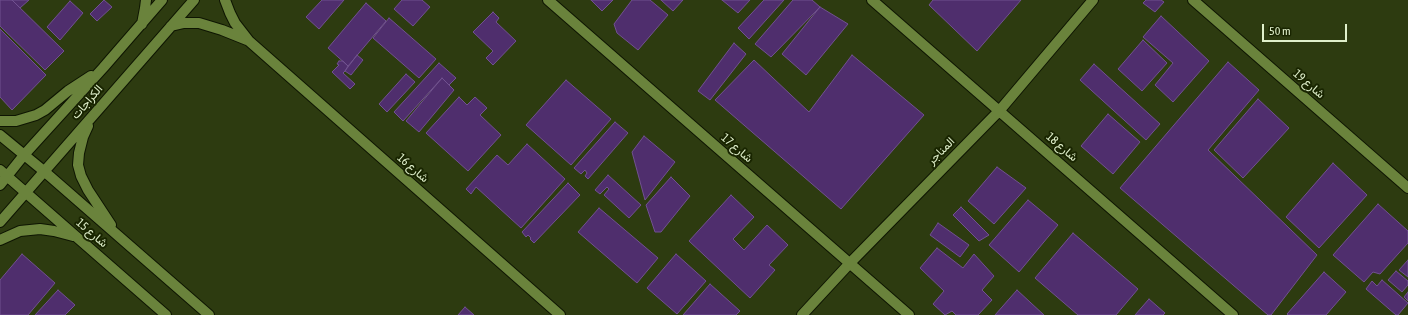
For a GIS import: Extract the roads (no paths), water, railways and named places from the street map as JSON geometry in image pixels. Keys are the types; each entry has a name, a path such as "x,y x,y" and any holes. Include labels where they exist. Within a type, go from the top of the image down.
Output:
{"street":[{"path":"141,26 146,0"},
{"name":"الكراجات","path":"0,185 4,173 24,155 141,26 162,0"},
{"name":"الكراجات","path":"0,222 194,0"},
{"name":"شارع 16","path":"225,0 235,23 249,41 560,315"},
{"name":"شارع 17","path":"548,0 909,315"},
{"name":"شارع 18","path":"872,0 1000,110 1233,315"},
{"name":"المناجر","path":"802,315 850,263 1000,110 1093,0"},
{"name":"شارع 19","path":"1193,0 1408,188"},
{"name":"شارع 16","path":"170,27 184,23 199,23 222,30 249,41"},
{"name":"الكراجات","path":"0,121 16,121 26,119 45,110 68,91 103,68"},
{"name":"شارع 15","path":"96,112 83,137 78,153 78,165 81,176 88,190 118,235"},
{"name":"شارع 15","path":"0,136 45,172 209,315"},
{"name":"شارع 15","path":"4,173 166,315"},
{"path":"0,240 20,231 40,229 77,237"}]}
